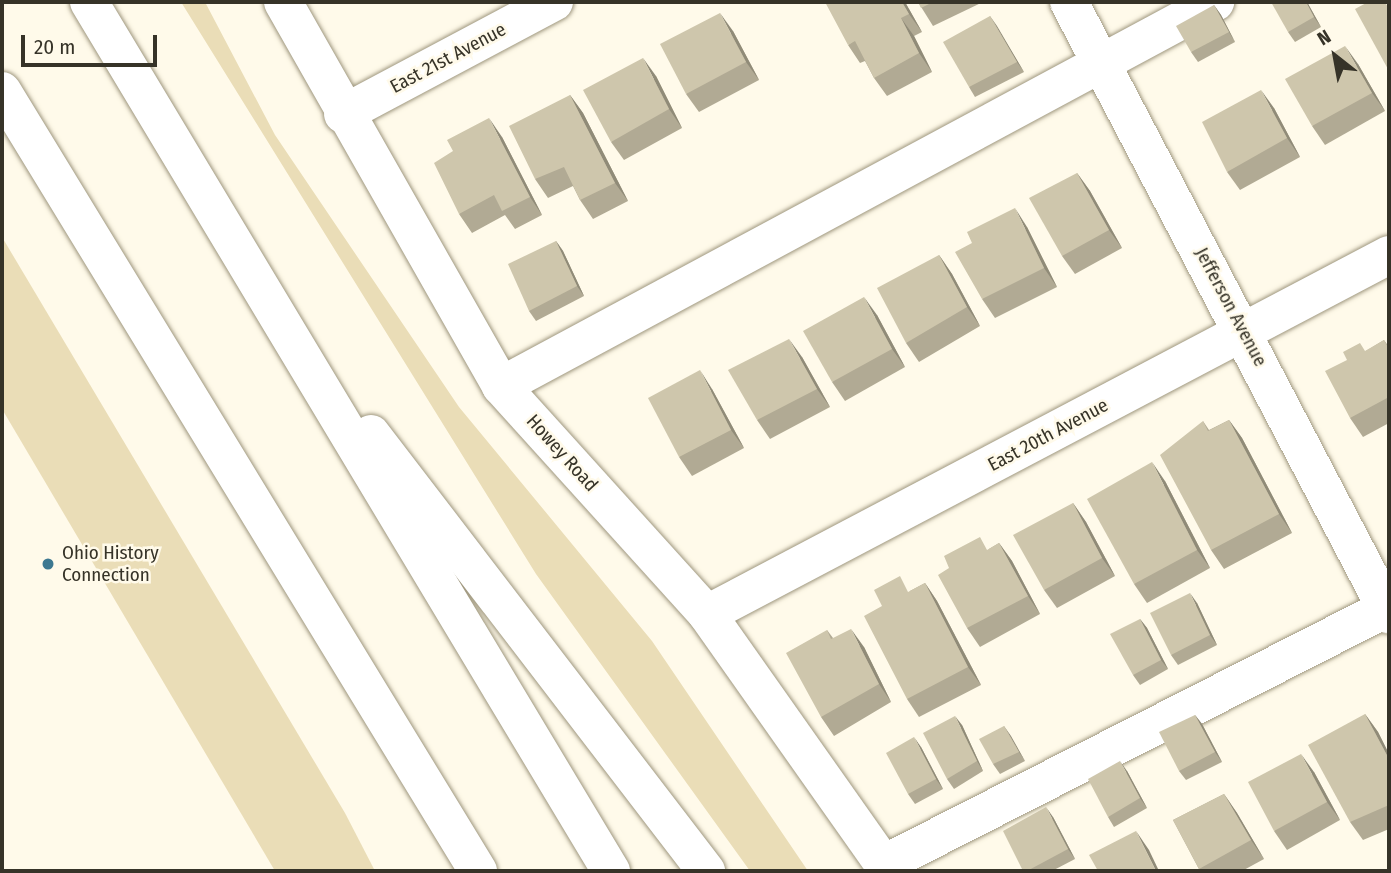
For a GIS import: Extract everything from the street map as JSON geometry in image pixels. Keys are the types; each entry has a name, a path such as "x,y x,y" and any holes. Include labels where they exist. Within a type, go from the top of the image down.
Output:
{"main road":[{"path":"89,2 611,871"},
{"name":"Howey Road","path":"283,2 343,114 501,386 708,614 886,868"},
{"name":"East 21st Avenue","path":"343,114 554,2"},
{"name":"Jefferson Avenue","path":"1069,2 1244,331 1388,610"},
{"path":"501,386 1215,2"},
{"path":"2,91 411,769 478,871"},
{"name":"East 20th Avenue","path":"708,614 1389,255"},
{"path":"265,296 706,871"},
{"path":"886,868 1388,610"},
{"path":"411,769 450,871"}],"shaded area":[{"path":"181,2 205,2 275,135 459,407 652,641 808,871 750,871 536,574"},
{"path":"2,237 345,813 375,871 275,871 2,409"}],"building":[{"path":"825,2 902,2 909,14 901,18 919,53 874,78 855,41 848,45"},
{"path":"918,2 933,2 921,8"},
{"path":"1271,2 1306,2 1314,17 1288,32"},
{"path":"1368,2 1385,2 1389,9 1389,71 1355,9"},
{"path":"1214,5 1229,32 1191,52 1176,26"},
{"path":"720,13 746,62 686,94 660,44"},
{"path":"990,16 1017,62 969,87 943,42"},
{"path":"1345,46 1372,93 1312,126 1285,79"},
{"path":"643,58 669,109 611,142 583,90"},
{"path":"1261,90 1287,138 1227,172 1202,122"},
{"path":"570,95 615,183 580,200 564,167 535,179 509,126"},
{"path":"489,118 530,197 502,211 494,195 459,214 434,163 453,151 447,140"},
{"path":"1077,173 1109,230 1062,256 1029,198"},
{"path":"1015,208 1044,268 982,299 955,252 972,243 967,232"},
{"path":"556,241 577,286 529,311 508,264"},
{"path":"939,255 967,307 906,343 877,288"},
{"path":"864,297 892,349 832,382 803,331"},
{"path":"789,339 817,389 757,420 728,370"},
{"path":"1384,340 1389,349 1389,397 1350,418 1325,371 1347,360 1343,352 1360,343 1365,351"},
{"path":"700,370 731,430 679,457 648,398"},
{"path":"1229,420 1279,514 1211,550 1160,455 1203,421 1208,431"},
{"path":"1152,462 1197,550 1134,584 1087,499"},
{"path":"1073,503 1102,558 1044,590 1013,535"},
{"path":"980,537 987,550 999,543 1028,596 967,628 938,575 949,568 944,556"},
{"path":"900,576 908,592 925,583 968,667 907,699 864,616 882,606 874,590"},
{"path":"1190,593 1210,635 1171,655 1150,613"},
{"path":"1140,619 1161,660 1133,675 1110,634"},
{"path":"851,629 879,684 821,717 786,653 827,630 831,639"},
{"path":"1365,714 1389,759 1389,805 1350,822 1308,745"},
{"path":"1195,715 1215,752 1179,771 1159,732"},
{"path":"955,716 977,761 947,779 923,733"},
{"path":"1004,726 1019,752 993,764 979,739"},
{"path":"914,737 936,779 908,794 886,753"},
{"path":"1301,754 1327,802 1274,831 1248,782"},
{"path":"1120,761 1140,798 1108,817 1088,779"},
{"path":"1224,794 1251,840 1199,869 1173,820"},
{"path":"1046,807 1068,849 1023,871 1003,831"},
{"path":"1136,831 1156,871 1098,871 1089,855"}],"place":[{"name":"Ohio History Connection","path":"48,564"}]}
